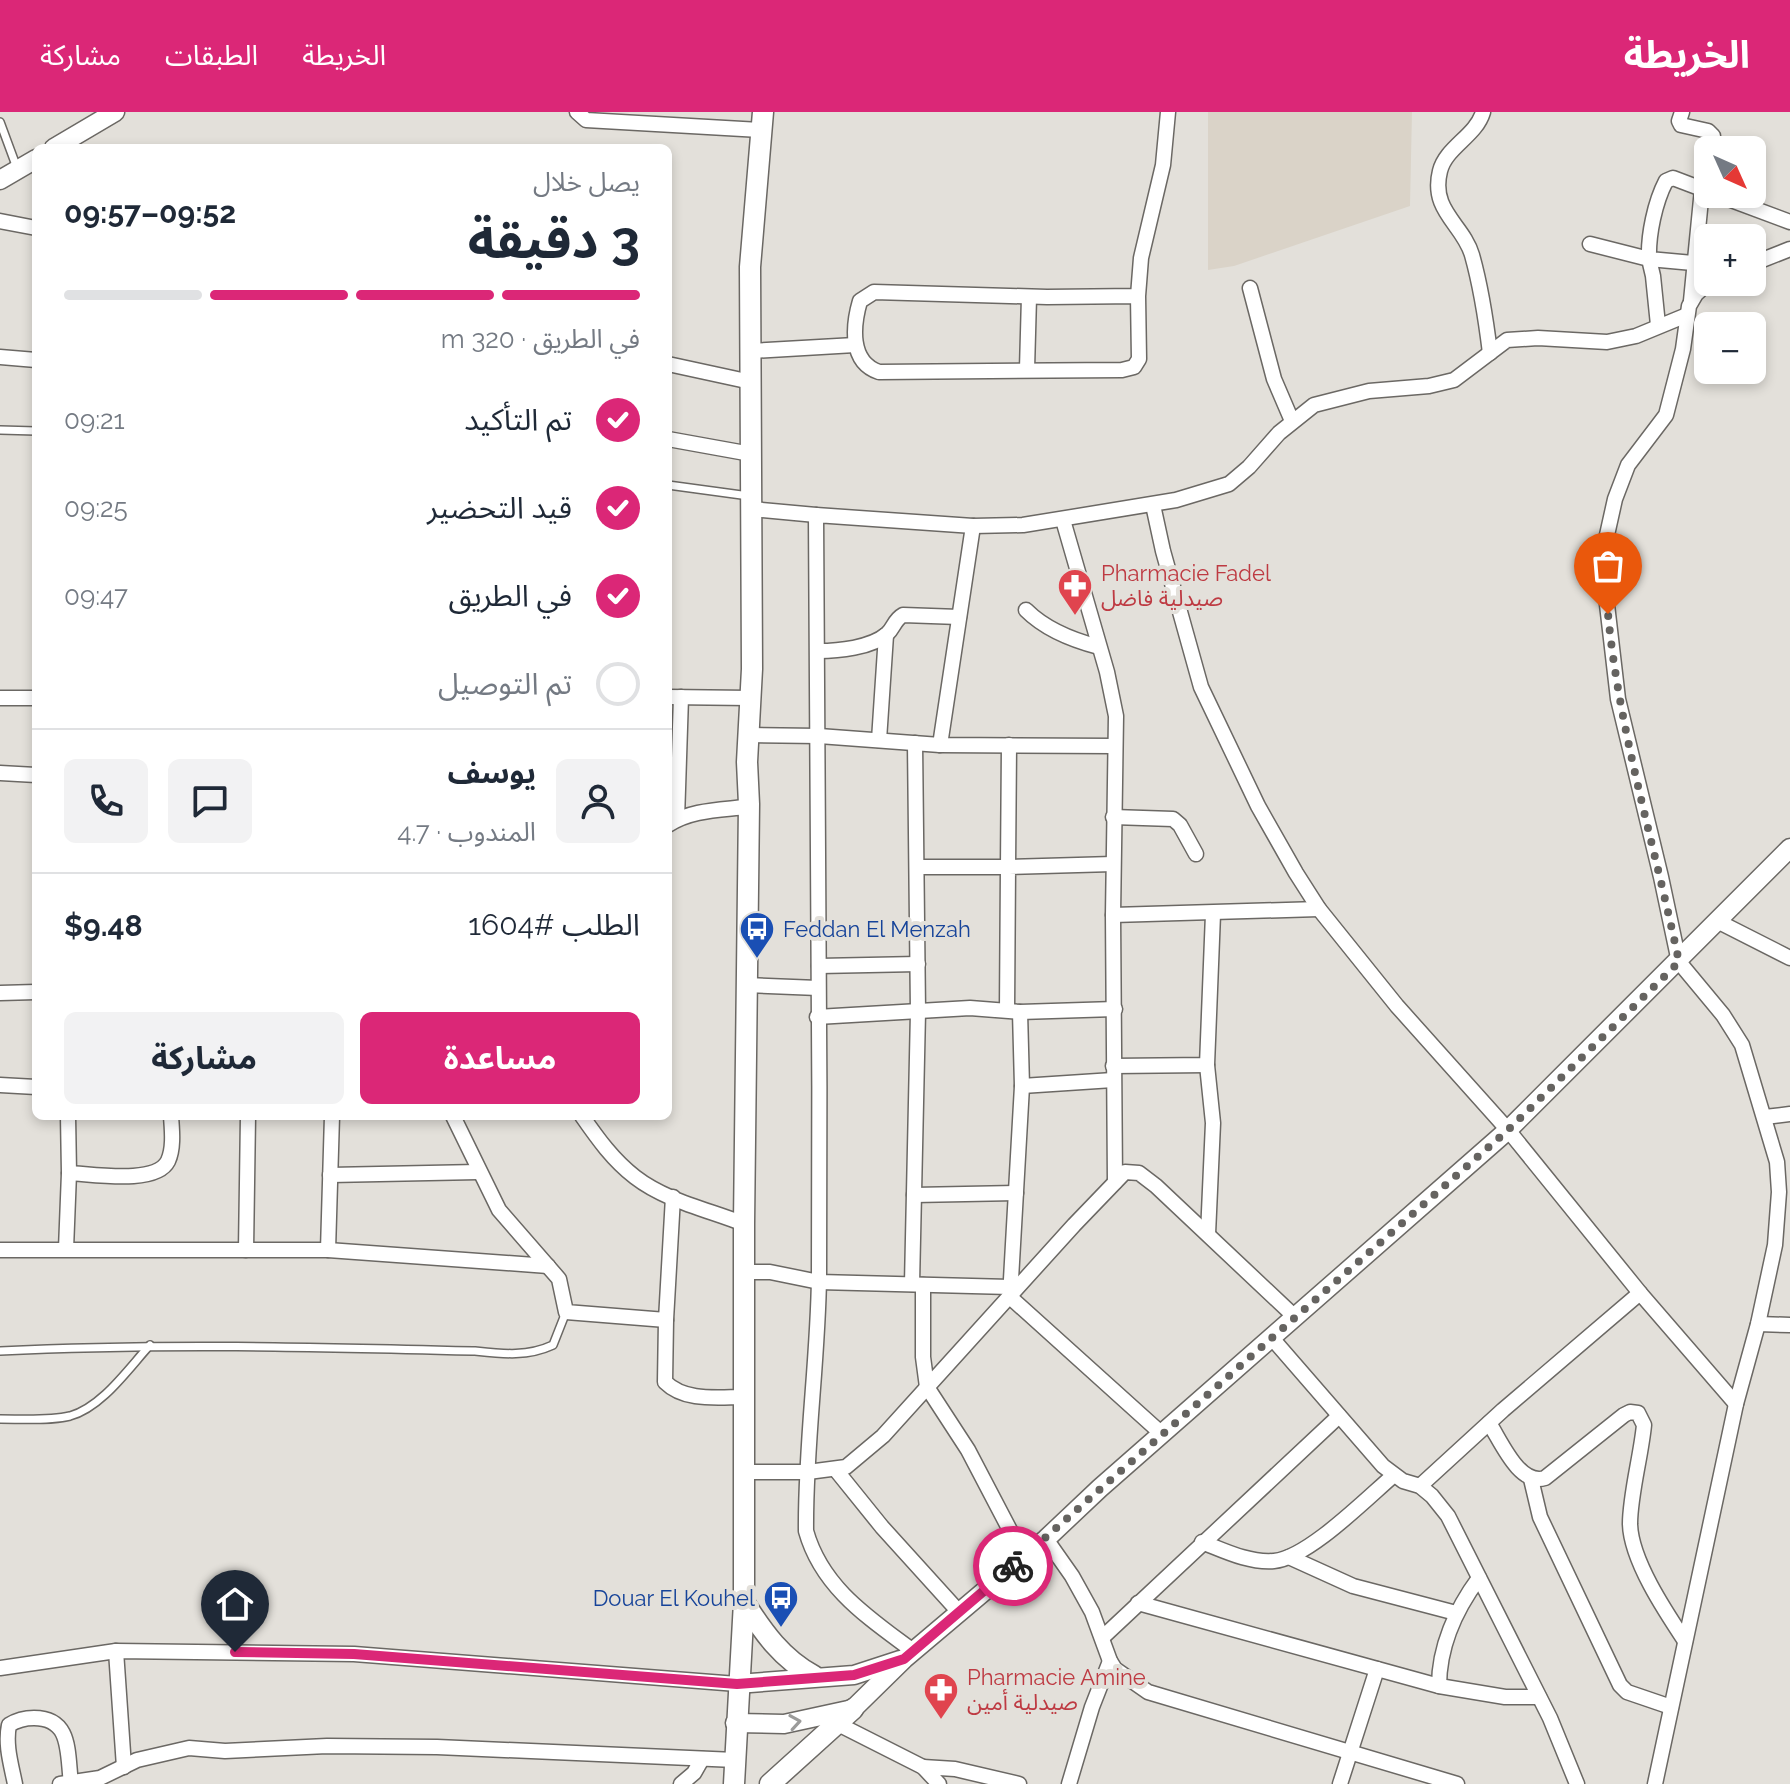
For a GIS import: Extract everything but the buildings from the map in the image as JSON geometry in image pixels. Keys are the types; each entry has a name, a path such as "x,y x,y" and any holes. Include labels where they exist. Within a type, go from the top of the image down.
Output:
{"main road":[{"path":"61,144 115,112"},
{"path":"734,1784 737,1684 744,1602 744,1224 752,503 750,267 762,121"},
{"path":"0,180 32,161"},
{"path":"770,1784 909,1655 1046,1539 1508,1130 1790,848"},
{"path":"744,1602 780,1651 814,1676"},
{"path":"737,1684 854,1675 909,1655"},
{"path":"735,1723 784,1724 853,1709"}],"street":[{"path":"577,112 586,120 762,121"},
{"path":"1138,296 1029,297 874,292 860,301 855,345 865,364 879,372 1027,369 1110,372 1134,367 1139,359 1141,258 1163,165 1168,112"},
{"path":"1483,112 1473,131 1446,159 1440,169 1439,185 1442,209 1471,251 1490,353"},
{"path":"1682,112 1681,125 1708,131 1713,136"},
{"path":"1658,325 1648,246 1661,190 1666,181 1673,178 1694,186"},
{"path":"1655,1784 1736,1404 1775,1245 1783,1158 1765,1117 1742,1045 1723,1015 1679,962 1618,699 1606,596 1605,544 1612,509 1628,465 1666,415 1670,403 1683,349 1693,263 1705,208"},
{"path":"1752,208 1790,222"},
{"path":"0,221 32,227"},
{"path":"1590,244 1649,259 1693,263"},
{"path":"1766,258 1790,249"},
{"path":"1250,288 1274,379 1292,421"},
{"path":"752,503 816,515 973,526 1033,525 1153,505 1213,491 1229,484 1292,421 1314,405 1345,395 1429,386 1454,380 1499,344 1514,339 1607,342 1636,336 1689,308 1698,296"},
{"path":"1027,369 1029,297"},
{"path":"751,351 855,345"},
{"path":"0,357 32,360"},
{"path":"672,365 751,382"},
{"path":"672,440 751,454"},
{"path":"1153,505 1187,644 1201,687 1258,806 1319,909 1397,1006 1508,1130 1640,1293 1736,1404"},
{"path":"816,515 819,1282 806,1531 821,1567 846,1599 909,1655"},
{"path":"1063,520 1116,716 1113,817 1115,1182"},
{"path":"940,745 973,526"},
{"path":"1026,610 1047,627 1099,647"},
{"path":"879,740 886,635 903,615 959,617"},
{"path":"818,651 855,647 886,635"},
{"path":"749,804 672,822 674,697 750,698"},
{"path":"0,698 32,698"},
{"path":"748,735 819,736 940,745 1114,746"},
{"path":"915,743 918,1012 914,1195 917,1284 927,1387 968,1450 1024,1557"},
{"path":"1009,745 1008,867 1013,1011 1022,1086 1010,1292"},
{"path":"0,773 32,775"},
{"path":"1113,817 1173,819 1180,825 1196,854"},
{"path":"917,867 1113,864"},
{"path":"1113,915 1319,909"},
{"path":"1208,1234 1213,1123 1207,1065 1213,914"},
{"path":"1719,922 1790,958"},
{"path":"819,966 918,964"},
{"path":"747,985 818,988"},
{"path":"0,993 32,992"},
{"path":"817,1017 970,1008 1013,1011 1115,1009"},
{"path":"1022,1086 1113,1073 1207,1065"},
{"path":"0,1085 32,1087"},
{"path":"1765,1117 1790,1114"},
{"path":"66,1249 68,1120"},
{"path":"69,1173 152,1174 166,1165 171,1152 171,1120"},
{"path":"246,1250 248,1120"},
{"path":"328,1250 332,1120"},
{"path":"455,1120 499,1210 559,1279 566,1312 666,1320"},
{"path":"585,1120 606,1150 637,1179 673,1197 744,1224"},
{"path":"330,1175 478,1172"},
{"path":"743,1472 808,1472 836,1470 851,1465 867,1452 1010,1292 1125,1172 1139,1173 1295,1317"},
{"path":"914,1195 1016,1193"},
{"path":"673,1197 665,1382 673,1391 694,1396 744,1397"},
{"path":"0,1250 328,1250 548,1266"},
{"path":"744,1272 770,1272 819,1282 917,1284 1010,1292 1162,1434"},
{"path":"1420,1486 1640,1293"},
{"path":"1758,1324 1790,1325"},
{"path":"1271,1337 1394,1475 1420,1486 1448,1516 1539,1697 1577,1784"},
{"path":"1531,1479 1545,1478 1630,1412 1638,1413 1644,1425 1630,1525 1638,1555 1651,1584 1685,1641"},
{"path":"1103,1637 1339,1416"},
{"path":"1489,1423 1518,1467 1531,1479 1540,1517 1620,1685 1627,1692 1671,1707"},
{"path":"836,1470 882,1527 959,1612"},
{"path":"1202,1542 1251,1559 1275,1561 1289,1557 1336,1525 1394,1475"},
{"path":"1046,1539 1077,1585 1115,1669 1148,1692 1457,1784"},
{"path":"1289,1557 1353,1586 1456,1613"},
{"path":"1439,1686 1439,1673 1456,1613 1479,1578"},
{"path":"1138,1603 1439,1686 1505,1697 1539,1697"},
{"path":"0,1668 116,1651 354,1654 737,1684"},
{"path":"116,1651 124,1767"},
{"path":"1069,1784 1092,1707 1110,1661"},
{"path":"1340,1784 1377,1669"},
{"path":"15,1784 7,1748 7,1731 13,1722 28,1718 49,1718 59,1725 66,1740 66,1783 100,1778 158,1754 189,1748 225,1751 327,1746 437,1747 735,1760"},
{"path":"836,1723 923,1767 939,1784"},
{"path":"681,1784 694,1773 702,1759"},
{"path":"923,1767 955,1769 1019,1784"}],"lane":[{"path":"0,122 18,170"},
{"path":"0,430 32,431"},
{"path":"672,486 752,503"},
{"path":"0,1351 250,1345 512,1354 537,1352 553,1345 566,1312"},
{"path":"0,1419 59,1418 84,1410 150,1345"}],"shaded area":[{"path":"1208,112 1412,112 1410,206 1234,266 1208,270"}],"way so far":[{"path":"1013,1566 1508,1130 1679,962 1618,699 1608,614"}],"place":[{"name":"Pharmacie Fadel صيدلية فاضل","path":"1075,617"},
{"name":"Feddan El Menzah","path":"757,960"},
{"name":"Douar El Kouhel","path":"781,1629"},
{"name":"Pharmacie Amine صيدلية أمين","path":"941,1721"}],"route":[{"path":"235,1652 354,1654 737,1684 854,1675 904,1659 1013,1566"}]}
